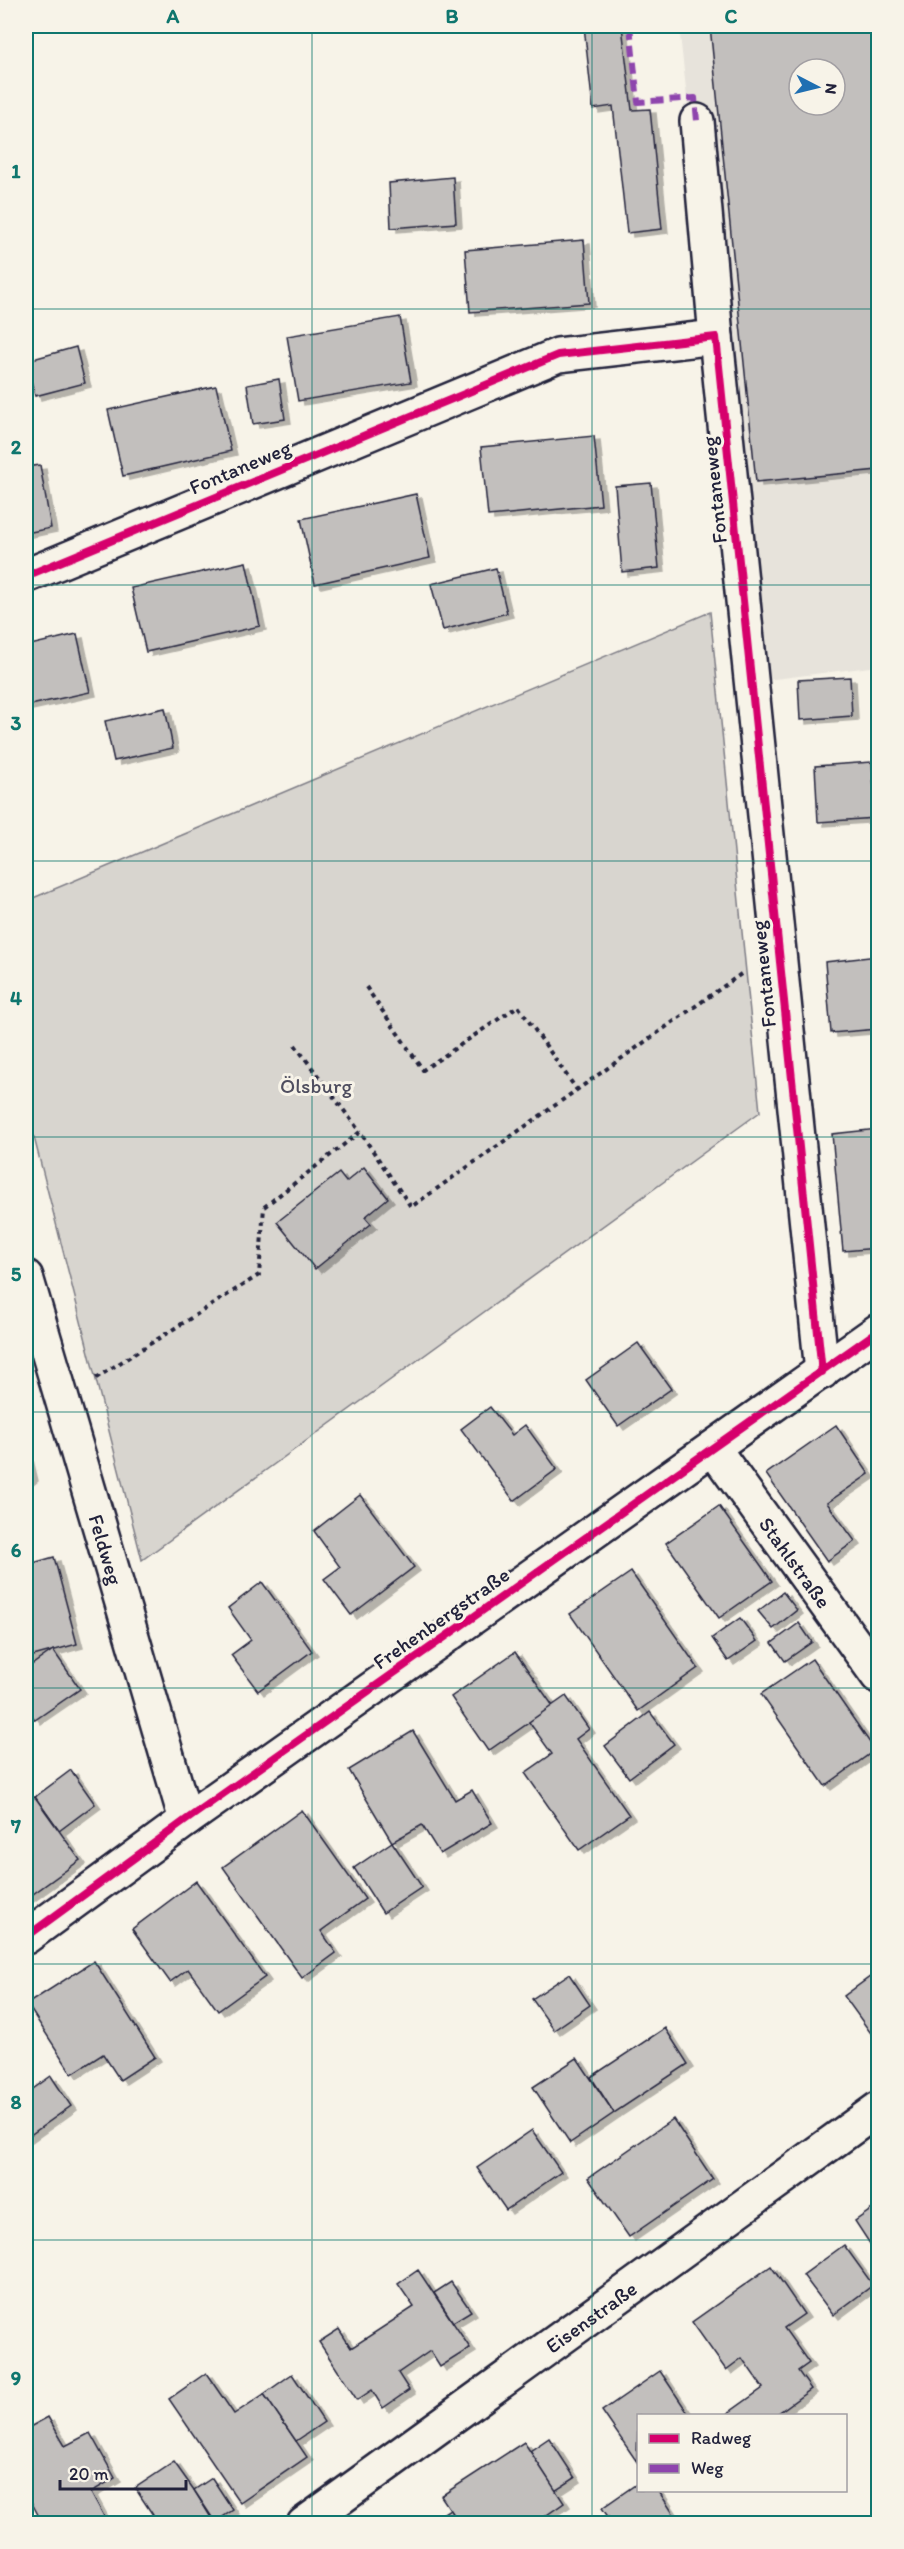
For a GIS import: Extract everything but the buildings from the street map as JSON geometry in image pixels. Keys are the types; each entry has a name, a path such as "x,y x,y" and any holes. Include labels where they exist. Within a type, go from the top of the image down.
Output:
{"street":[{"name":"Fontaneweg","path":"697,121 716,337 822,1372"},
{"name":"Fontaneweg","path":"26,576 558,354 716,337"},
{"name":"Feldweg","path":"26,1277 186,1820"},
{"name":"Frehenbergstraße","path":"26,1938 186,1820 879,1331"},
{"name":"Stahlstraße","path":"713,1448 879,1676"},
{"name":"Eisenstraße","path":"304,2523 879,2109"}],"path":[{"path":"295,1045 360,1132 411,1207 779,948"},
{"path":"366,987 423,1070 518,1006 577,1090"},
{"path":"62,1400 259,1275 264,1207 360,1132"}],"shaded area":[{"path":"679,26 878,26 878,666 752,682"}],"green space":[{"name":"Ölsburg","path":"710,612 760,1112 142,1560 26,1106 26,901"}],"marked path":[{"path":"630,26 638,102 695,98 697,121"}],"cycle path":[{"path":"26,576 558,355 716,337 822,1372"},
{"path":"26,1937 186,1820 878,1331"}]}
